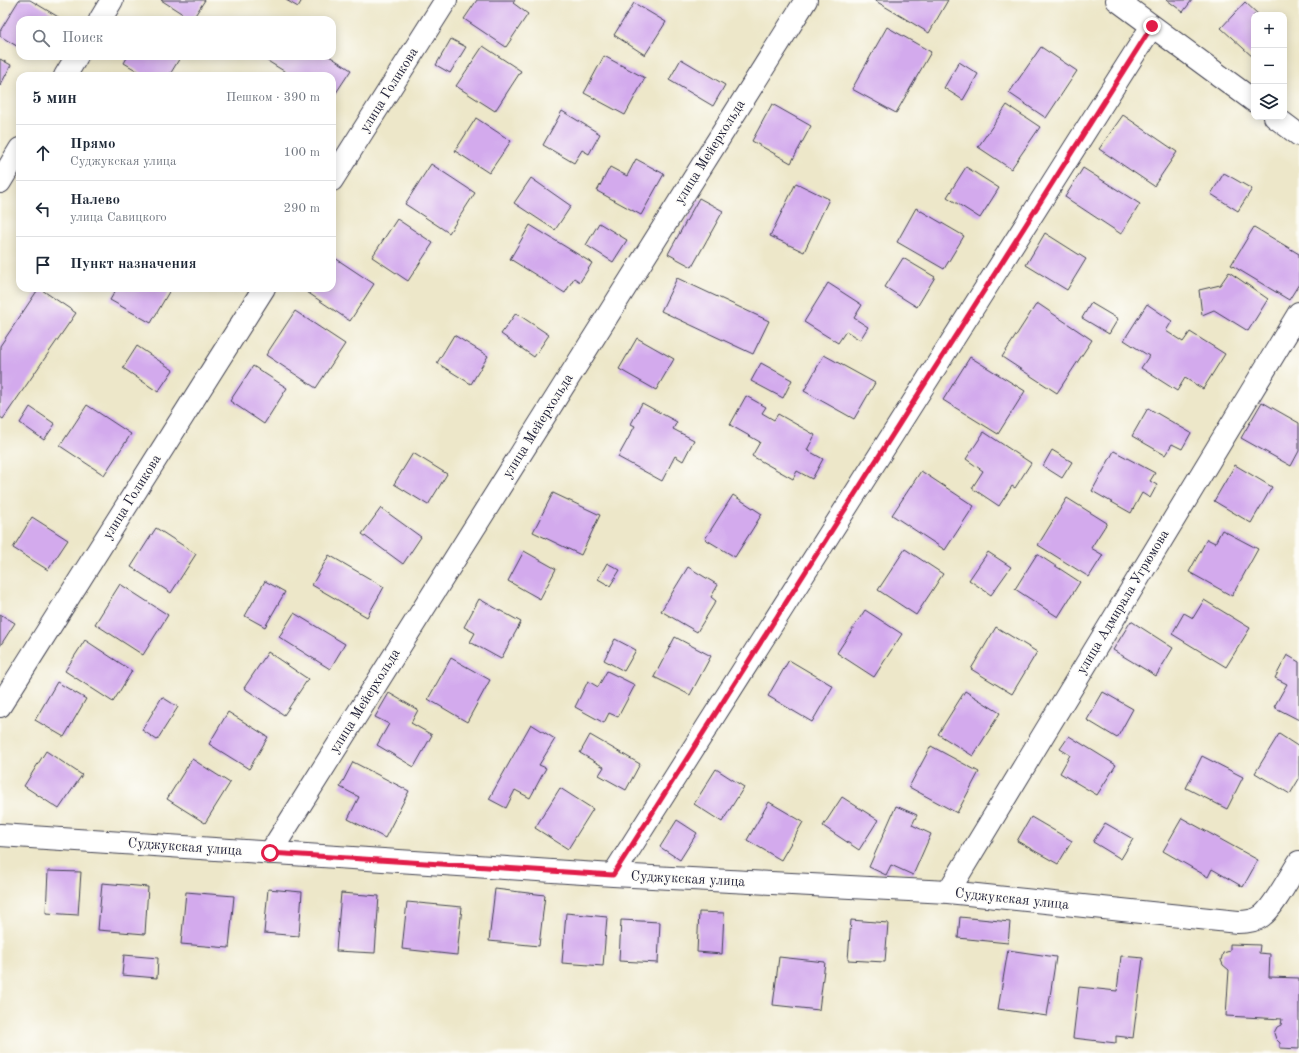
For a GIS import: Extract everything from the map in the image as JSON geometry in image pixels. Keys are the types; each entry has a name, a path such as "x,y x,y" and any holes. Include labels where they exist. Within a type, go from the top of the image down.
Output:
{"street":[{"path":"102,16 112,0"},
{"name":"улица Голикова","path":"336,174 446,0"},
{"name":"улица Мейерхольда","path":"270,853 806,0"},
{"path":"1117,0 1251,99"},
{"path":"613,875 1152,26"},
{"path":"67,72 75,60"},
{"path":"1279,120 1299,134"},
{"path":"0,182 16,156"},
{"name":"улица Голикова","path":"0,706 261,292"},
{"name":"улица Адмирала Угрюмова","path":"948,892 1299,313"},
{"name":"Суджукская улица","path":"0,835 613,875 948,892 1238,922 1251,921 1262,916 1270,907 1299,862"}],"building":[{"path":"19,0 30,0 57,16 16,16 16,46 0,36 0,31"},
{"path":"161,0 205,0 195,16 186,16"},
{"path":"286,0 302,0 298,7"},
{"path":"477,0 515,0 513,3 528,14 506,47 464,19"},
{"path":"874,0 948,0 929,33"},
{"path":"1167,0 1192,0 1183,12"},
{"path":"1245,2 1256,12 1251,12 1251,55 1221,28"},
{"path":"634,3 666,22 645,55 614,35"},
{"path":"887,27 931,52 896,113 852,89"},
{"path":"451,39 466,47 450,73 436,65"},
{"path":"483,46 521,71 495,111 456,86"},
{"path":"1041,47 1077,71 1046,118 1009,93"},
{"path":"604,56 645,78 625,115 584,93"},
{"path":"0,59 11,65 0,86"},
{"path":"681,59 725,85 713,106 669,80"},
{"path":"126,60 179,60 171,72 139,72 124,63"},
{"path":"266,60 335,60 351,70 336,93 336,72 286,72"},
{"path":"959,62 978,74 963,100 944,88"},
{"path":"772,104 811,126 791,163 752,141"},
{"path":"1007,105 1040,127 1011,169 978,147"},
{"path":"562,111 600,134 589,154 582,150 574,163 543,145"},
{"path":"1123,115 1177,152 1154,186 1099,149"},
{"path":"476,118 511,141 489,173 455,151"},
{"path":"636,159 664,174 641,215 597,191 610,167 627,176"},
{"path":"431,164 475,193 449,233 405,204"},
{"path":"966,167 999,188 980,218 947,197"},
{"path":"1083,168 1140,204 1121,234 1065,197"},
{"path":"1224,173 1252,189 1238,211 1211,194"},
{"path":"531,178 571,206 555,230 514,203"},
{"path":"796,183 829,199 804,252 770,236"},
{"path":"699,198 723,211 692,267 668,254"},
{"path":"916,208 964,236 944,269 897,242"},
{"path":"397,219 433,243 408,281 372,257"},
{"path":"599,223 627,240 613,262 586,245"},
{"path":"530,225 592,263 580,282 574,278 565,293 510,259"},
{"path":"1254,227 1299,254 1299,284 1289,300 1231,265"},
{"path":"1045,233 1086,259 1067,290 1026,265"},
{"path":"903,258 935,277 917,307 885,287"},
{"path":"336,259 374,284 350,321 307,292 336,292"},
{"path":"1229,272 1268,299 1248,331 1214,310 1202,315 1199,290 1220,285"},
{"path":"677,278 769,321 753,354 661,311"},
{"path":"828,283 862,305 854,318 868,327 860,340 846,331 838,343 804,322"},
{"path":"36,292 45,292 76,313 3,419 0,417 0,346"},
{"path":"115,292 169,292 151,323 110,300"},
{"path":"1037,303 1092,340 1057,393 1002,357"},
{"path":"1091,303 1118,319 1109,334 1082,318"},
{"path":"1147,304 1172,321 1166,331 1183,342 1190,332 1225,354 1203,389 1185,378 1177,391 1141,368 1149,356 1124,340"},
{"path":"295,311 345,344 316,388 266,355"},
{"path":"516,313 549,335 534,357 501,334"},
{"path":"454,335 488,356 471,384 437,363"},
{"path":"637,338 674,359 656,390 619,369"},
{"path":"137,346 173,370 158,392 123,368"},
{"path":"824,355 875,383 854,419 804,391"},
{"path":"970,357 1025,391 998,434 943,400"},
{"path":"761,363 792,380 783,398 751,381"},
{"path":"253,366 287,388 264,424 230,401"},
{"path":"746,396 766,407 762,413 774,420 778,414 815,435 807,450 823,459 812,479 797,471 793,479 752,456 760,442 730,425"},
{"path":"1262,402 1299,423 1299,451 1291,466 1241,438"},
{"path":"642,403 677,422 673,429 694,440 683,461 675,456 662,481 618,457 635,426 631,424"},
{"path":"87,405 131,434 104,475 60,446"},
{"path":"30,407 55,424 44,440 20,423"},
{"path":"1148,408 1191,433 1182,449 1172,444 1165,455 1132,436"},
{"path":"984,432 1031,463 1015,488 1012,486 999,506 972,488 983,471 966,459"},
{"path":"1052,450 1072,462 1062,478 1043,466"},
{"path":"1114,451 1155,473 1150,481 1157,485 1150,498 1142,493 1131,513 1092,491"},
{"path":"413,453 447,474 428,505 394,484"},
{"path":"1235,465 1272,487 1251,523 1214,501"},
{"path":"921,471 974,506 945,550 892,515"},
{"path":"553,493 600,515 581,555 533,532"},
{"path":"733,495 762,514 735,557 705,539"},
{"path":"1067,498 1107,523 1091,548 1103,555 1089,577 1038,545"},
{"path":"381,508 421,537 403,564 362,534"},
{"path":"32,517 68,540 48,570 13,548"},
{"path":"156,528 196,554 171,593 131,567"},
{"path":"1222,530 1258,549 1232,596 1189,572 1207,539 1215,543"},
{"path":"905,549 943,574 916,615 878,590"},
{"path":"524,551 556,569 540,599 508,581"},
{"path":"988,552 1011,567 991,595 969,580"},
{"path":"1037,554 1080,582 1058,617 1015,589"},
{"path":"329,555 384,587 367,617 312,585"},
{"path":"607,563 620,570 610,586 598,579"},
{"path":"688,567 718,585 711,597 716,601 697,632 661,611"},
{"path":"265,581 285,592 265,627 245,616"},
{"path":"120,584 168,615 143,655 95,624"},
{"path":"479,599 521,622 501,659 470,642 475,633 464,627"},
{"path":"1204,600 1250,628 1226,667 1172,634 1184,613 1193,618"},
{"path":"865,610 902,634 874,677 837,653"},
{"path":"294,613 345,644 330,669 279,637"},
{"path":"0,614 15,623 0,646"},
{"path":"1131,621 1173,648 1156,676 1113,650"},
{"path":"996,627 1037,652 1012,694 971,669"},
{"path":"675,637 711,656 690,695 654,677"},
{"path":"615,639 636,650 624,671 604,660"},
{"path":"85,640 132,671 113,702 65,671"},
{"path":"268,652 308,679 284,715 244,688"},
{"path":"1287,655 1299,662 1299,720 1274,707 1287,684 1275,678"},
{"path":"451,658 490,680 467,722 428,699"},
{"path":"789,660 833,686 812,722 768,696"},
{"path":"607,671 635,685 618,717 609,713 604,723 575,707 588,681 598,687"},
{"path":"57,682 86,699 64,737 35,720"},
{"path":"965,691 1000,713 973,756 938,734"},
{"path":"1103,692 1133,709 1117,738 1087,720"},
{"path":"389,693 418,710 411,723 432,735 414,767 377,745 389,724 375,717"},
{"path":"162,697 178,707 157,740 142,730"},
{"path":"228,712 268,737 249,769 209,744"},
{"path":"531,724 555,739 539,765 546,768 530,798 515,790 506,808 489,799"},
{"path":"1279,734 1299,747 1299,779 1290,794 1255,773"},
{"path":"590,735 640,764 626,790 599,775 604,767 580,753"},
{"path":"1069,736 1116,765 1097,795 1060,773 1070,755 1060,749"},
{"path":"931,746 979,772 957,813 909,787"},
{"path":"46,751 82,775 59,809 24,786"},
{"path":"1202,756 1243,777 1227,809 1186,788"},
{"path":"192,759 230,783 205,823 167,799"},
{"path":"353,762 409,791 385,838 348,819 359,797 340,787"},
{"path":"716,769 744,787 722,822 694,804"},
{"path":"560,788 593,809 568,849 535,828"},
{"path":"842,797 878,820 859,850 823,826"},
{"path":"769,802 803,822 781,860 747,840"},
{"path":"896,806 917,815 912,825 931,834 913,875 891,865 886,875 869,867"},
{"path":"1031,817 1072,841 1058,864 1017,841"},
{"path":"1182,818 1258,860 1243,887 1212,869 1208,877 1163,851"},
{"path":"677,820 697,833 680,860 660,847"},
{"path":"1105,823 1133,839 1121,859 1093,842"},
{"path":"48,871 81,872 78,915 46,913"},
{"path":"102,883 148,887 145,934 98,930"},
{"path":"268,889 302,892 299,936 264,933"},
{"path":"495,889 545,895 539,946 489,941"},
{"path":"186,892 234,896 229,948 181,944"},
{"path":"341,893 379,896 375,953 336,951"},
{"path":"407,902 462,907 457,955 402,949"},
{"path":"699,912 724,913 722,954 697,952"},
{"path":"566,913 607,917 603,966 562,963"},
{"path":"960,917 1010,922 1008,943 958,938"},
{"path":"621,920 660,922 658,963 619,961"},
{"path":"851,920 888,923 885,962 848,960"},
{"path":"1230,944 1260,945 1259,953 1270,954 1269,977 1299,978 1299,1049 1280,1048 1280,1043 1276,1039 1274,1033 1277,1027 1281,1025 1282,1019 1226,1016 1229,970 1223,965 1221,960 1223,953 1230,951"},
{"path":"1008,950 1056,957 1047,1016 998,1009"},
{"path":"124,955 158,958 157,978 122,975"},
{"path":"1121,956 1143,958 1133,1038 1116,1036 1116,1043 1073,1038 1079,987 1117,991"},
{"path":"779,957 825,962 819,1010 773,1005"}],"route":[{"path":"270,853 613,875 1152,26"}]}
